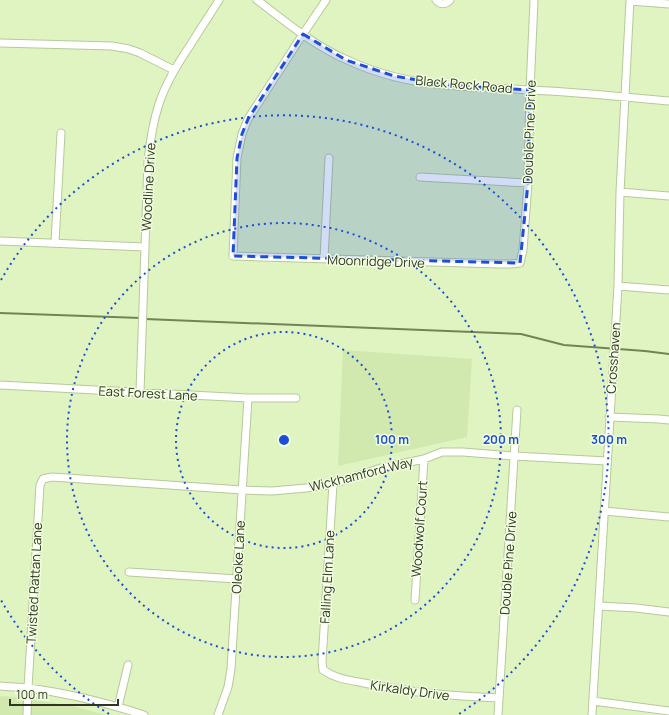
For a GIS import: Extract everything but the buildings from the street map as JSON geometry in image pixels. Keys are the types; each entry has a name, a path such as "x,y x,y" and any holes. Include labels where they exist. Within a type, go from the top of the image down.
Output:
{"street":[{"name":"Woodline Drive","path":"140,392 148,161 150,141 159,103 174,70 219,0"},
{"name":"Black Rock Road","path":"257,0 326,50 369,69 401,78 447,85 669,101"},
{"path":"303,34 326,0"},
{"path":"436,0 440,3 446,4 450,0"},
{"name":"Double Pine Drive","path":"520,263 523,250 528,183 534,0"},
{"path":"630,1 669,4"},
{"name":"Crosshaven","path":"592,715 618,286 620,192 630,1"},
{"name":"Moonridge Drive","path":"303,34 248,119 242,134 237,158 233,256 500,264 520,263"},
{"path":"0,43 112,46 140,52 174,70"},
{"path":"55,242 61,133"},
{"path":"324,259 329,158"},
{"path":"420,177 528,183"},
{"path":"620,192 669,196"},
{"path":"0,241 55,242 145,247"},
{"path":"618,286 669,290"},
{"name":"East Forest Lane","path":"0,385 248,398 296,398"},
{"name":"Oleoke Lane","path":"218,715 228,687 231,669 248,398"},
{"name":"Double Pine Drive","path":"498,715 517,410"},
{"path":"609,417 669,420"},
{"name":"Wickhamford Way","path":"43,480 52,477 272,491 333,484 381,468 424,458 442,452 607,461"},
{"name":"Woodwolf Court","path":"414,600 424,458"},
{"name":"Twisted Rattan Lane","path":"27,715 40,485 43,480"},
{"name":"Falling Elm Lane","path":"323,670 322,662 333,484"},
{"path":"604,512 669,517"},
{"path":"129,572 237,579"},
{"path":"599,606 669,612"},
{"path":"118,707 128,665"},
{"name":"Kirkaldy Drive","path":"323,670 332,676 401,690 455,696 499,698"},
{"path":"0,686 28,688 69,695 144,715"},
{"path":"593,701 669,711"}],"highlighted area":[{"path":"303,34 346,60 394,76 447,85 530,90 528,183 520,263 233,256 237,158 242,134 248,119"}],"shaded area":[{"path":"343,350 472,359 467,437 338,466"},
{"path":"0,696 73,706 106,715 0,715"}],"waterway":[{"path":"0,313 141,318"},
{"path":"145,319 521,334 564,345 669,354"}]}
